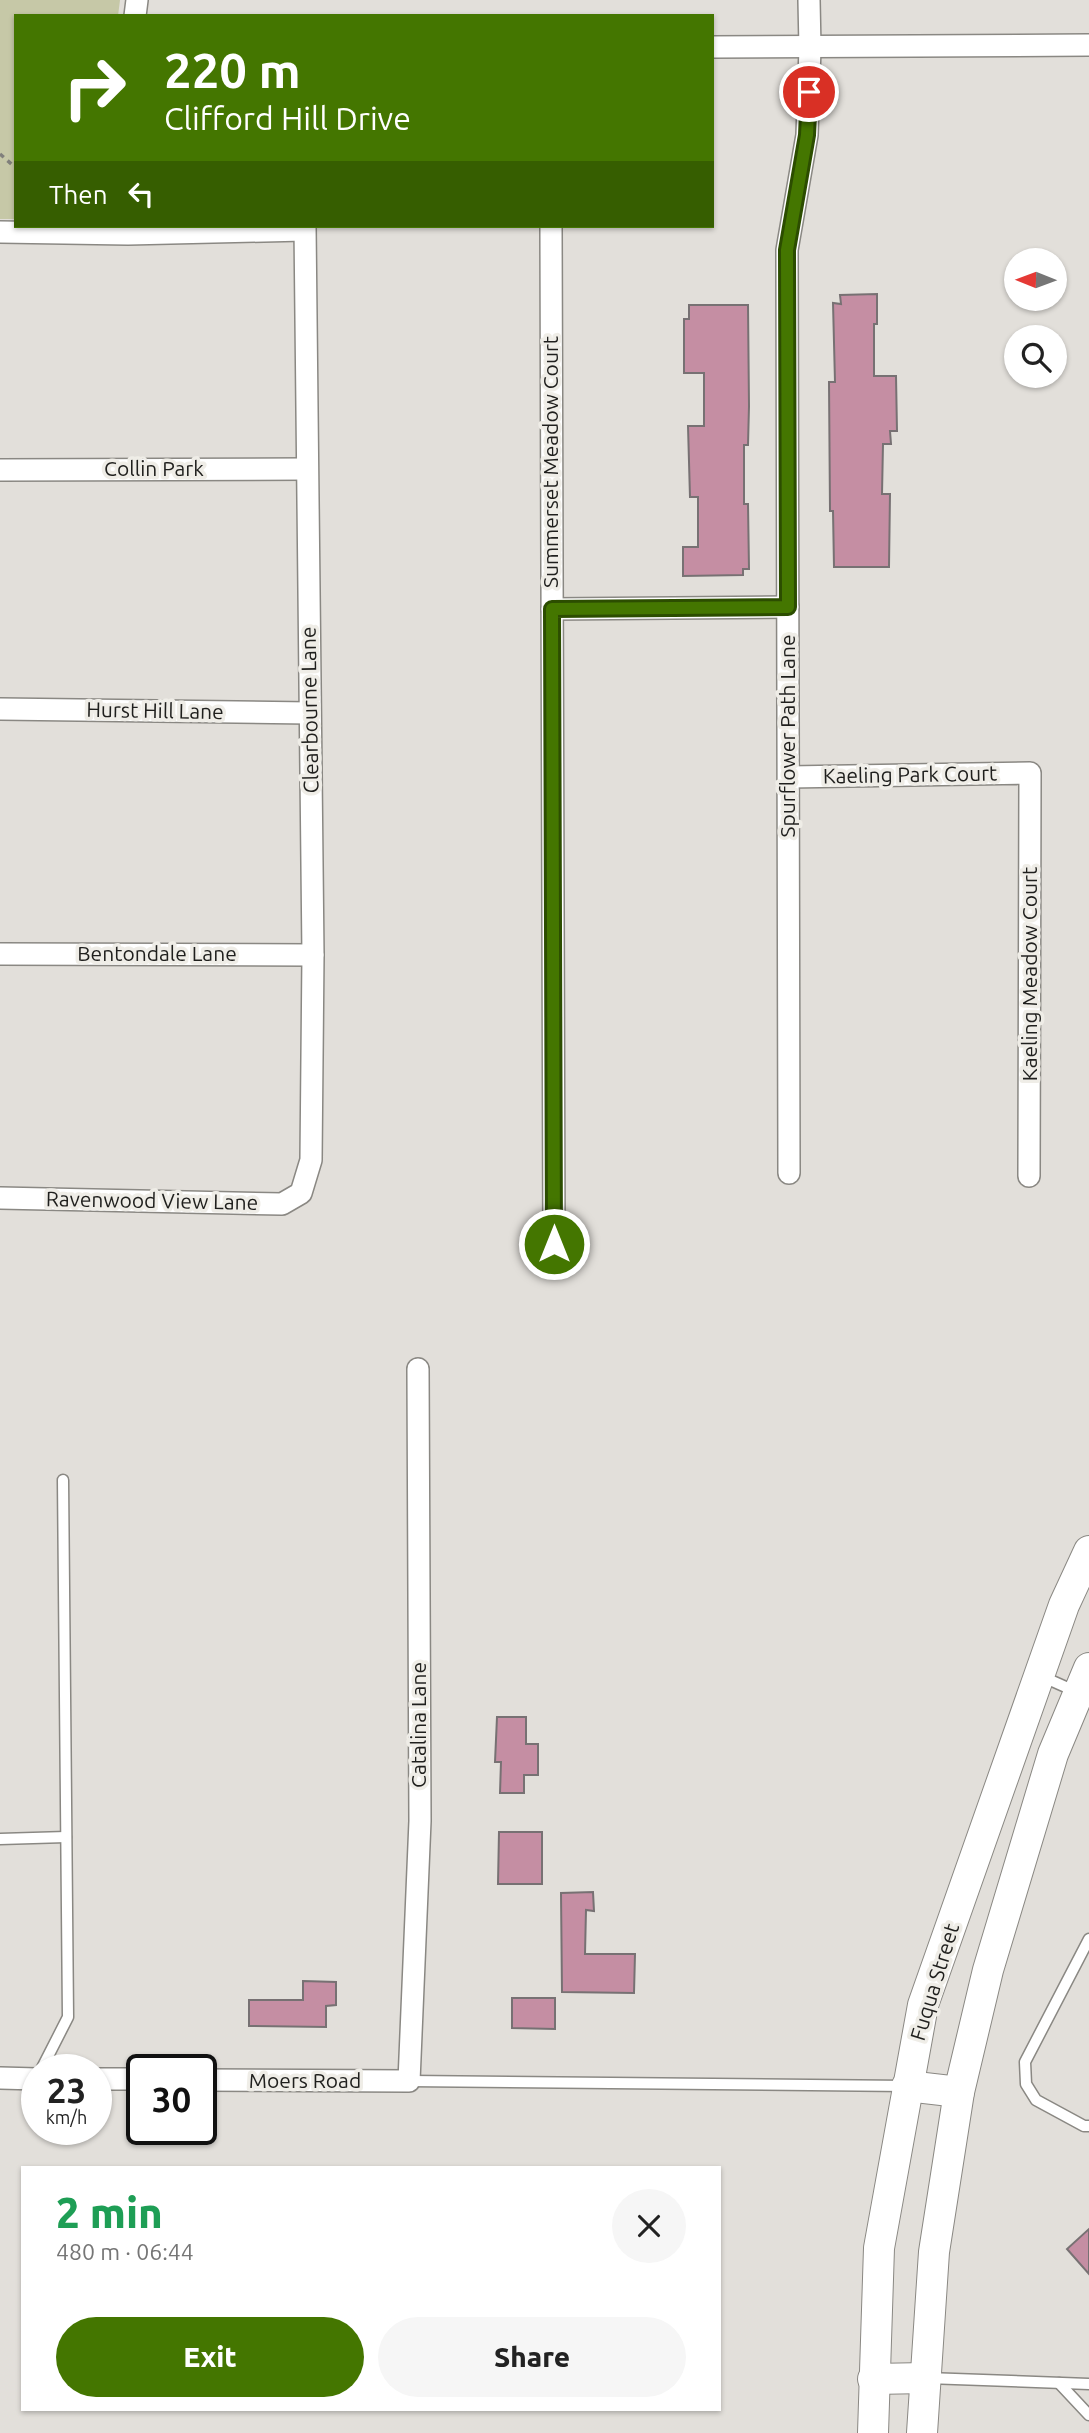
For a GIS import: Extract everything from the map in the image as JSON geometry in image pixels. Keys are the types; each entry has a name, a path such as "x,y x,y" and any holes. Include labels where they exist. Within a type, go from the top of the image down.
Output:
{"main road":[{"name":"Fuqua Street","path":"873,2433 879,2248 923,2005 1065,1605 1089,1551"},
{"path":"922,2433 934,2252 959,2092 988,1970 1041,1792 1053,1754 1086,1686"},
{"path":"908,2086 959,2092"},
{"path":"873,2379 926,2378"}],"street":[{"name":"Spurflower Path Lane","path":"789,1173 787,250 807,135 809,0"},
{"path":"714,47 1089,45"},
{"path":"0,232 304,228"},
{"name":"Clearbourne Lane","path":"301,1193 311,1160 313,955 304,228"},
{"name":"Summerset Meadow Court","path":"551,228 554,1244"},
{"name":"Collin Park","path":"0,470 307,469"},
{"path":"552,609 788,607"},
{"name":"Hurst Hill Lane","path":"0,709 310,713"},
{"name":"Kaeling Park Court","path":"789,777 1030,773"},
{"name":"Kaeling Meadow Court","path":"1029,1176 1030,773"},
{"name":"Bentondale Lane","path":"0,954 313,955"},
{"name":"Ravenwood View Lane","path":"0,1198 282,1204 301,1193"},
{"name":"Catalina Lane","path":"409,2081 420,1821 418,1369"},
{"path":"0,2078 21,2078"},
{"name":"Moers Road","path":"217,2080 409,2081"}],"lane":[{"path":"49,2054 68,2017 63,1480"},
{"path":"1040,1675 1086,1686"},
{"path":"0,1839 66,1837"},
{"path":"1089,1939 1025,2062 1026,2084 1036,2100 1084,2126 1089,2126"},
{"path":"409,2081 908,2086"},
{"path":"926,2378 1089,2384"},
{"path":"1059,2383 1089,2415"}],"path":[{"path":"0,154 14,166"}],"green space":[{"path":"0,0 120,0 118,14 14,14 14,219 0,219"}],"building":[{"path":"877,294 874,376 896,376 897,431 890,431 891,444 883,444 882,494 890,494 889,567 834,567 833,511 830,511 829,382 835,382 833,303 841,304 840,295"},
{"path":"689,305 748,305 749,406 748,445 744,445 744,504 748,504 749,569 743,569 743,575 683,576 683,547 698,547 698,497 690,497 688,426 704,426 704,373 684,373 684,319 689,319"},
{"path":"497,1717 526,1717 526,1744 538,1744 538,1775 524,1775 524,1793 500,1793 501,1762 495,1762"},
{"path":"499,1832 542,1832 542,1884 498,1884"},
{"path":"593,1892 594,1911 586,1910 585,1954 635,1954 634,1993 562,1992 561,1893"},
{"path":"303,1981 336,1982 336,2005 326,2006 326,2027 249,2026 249,2000 303,2000"},
{"path":"512,1998 555,1998 555,2029 512,2028"},
{"path":"1089,2229 1089,2274 1067,2249"}],"route":[{"path":"554,1244 552,609 788,607 787,250 807,135 809,92"}]}
